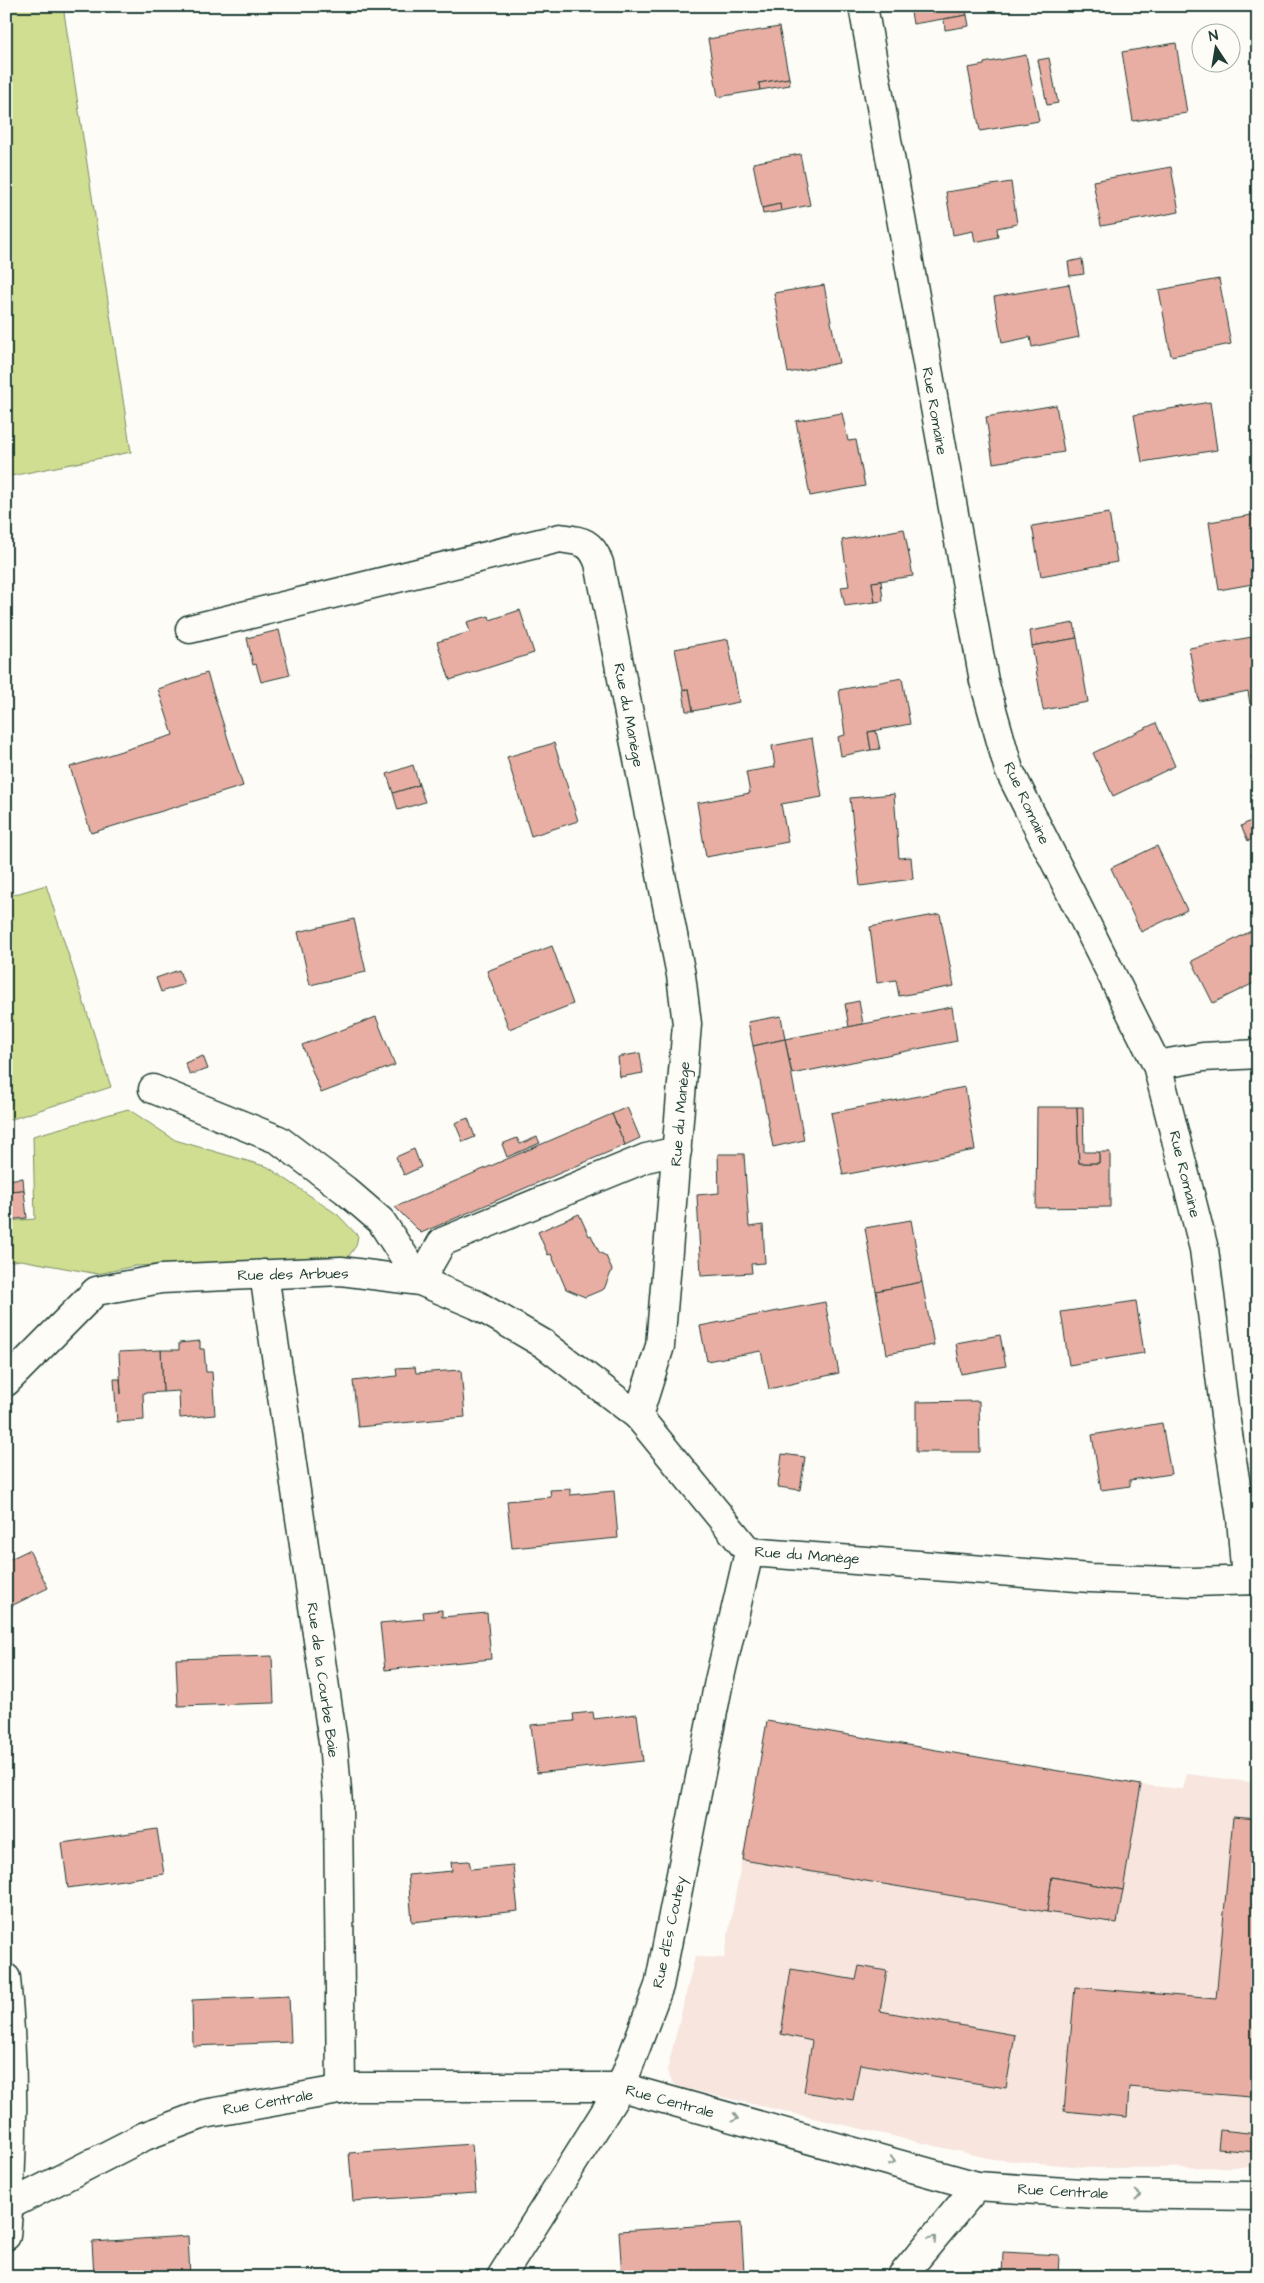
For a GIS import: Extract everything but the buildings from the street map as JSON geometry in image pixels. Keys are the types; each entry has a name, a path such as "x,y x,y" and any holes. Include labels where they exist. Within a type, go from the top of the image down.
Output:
{"street":[{"name":"Rue Romaine","path":"862,6 984,681 1009,770 1157,1065 1204,1249 1225,1415 1252,1580"},
{"name":"Rue du Manège","path":"190,629 560,538 581,541 594,550 599,563 681,975 687,1024 660,1346 638,1416 749,1552 1090,1578 1193,1582 1252,1580"},
{"path":"1157,1065 1203,1056 1258,1054"},
{"path":"153,1089 279,1140 345,1190 381,1221 420,1281 442,1242 646,1158 677,1151"},
{"name":"Rue des Arbues","path":"6,1382 96,1291 161,1279 341,1271 420,1281 477,1305 544,1344 638,1416"},
{"name":"Rue de la Courbe Baie","path":"264,1274 333,1742 338,1814 341,2090"},
{"name":"Rue d'Es Coutey","path":"501,2277 620,2087 659,1986 718,1681 749,1552"},
{"path":"6,1978 12,2036 6,2236"},
{"name":"Rue Centrale","path":"8,2206 145,2136 204,2114 356,2087 620,2087 977,2186 1096,2194 1258,2196"},
{"path":"902,2277 977,2186"}],"shaded area":[{"path":"767,1721 1141,1785 1183,1789 1187,1774 1258,1783 1258,2167 1096,2168 992,2159 679,2087 672,2082 667,2071 695,1957 724,1958"}],"green space":[{"path":"6,6 63,6 131,452 6,477"},
{"path":"46,885 111,1087 6,1121 6,897"},
{"path":"128,1109 175,1140 268,1167 338,1215 358,1236 356,1246 348,1257 135,1266 98,1274 21,1260 6,1262 6,1221 35,1219 33,1136"}]}
